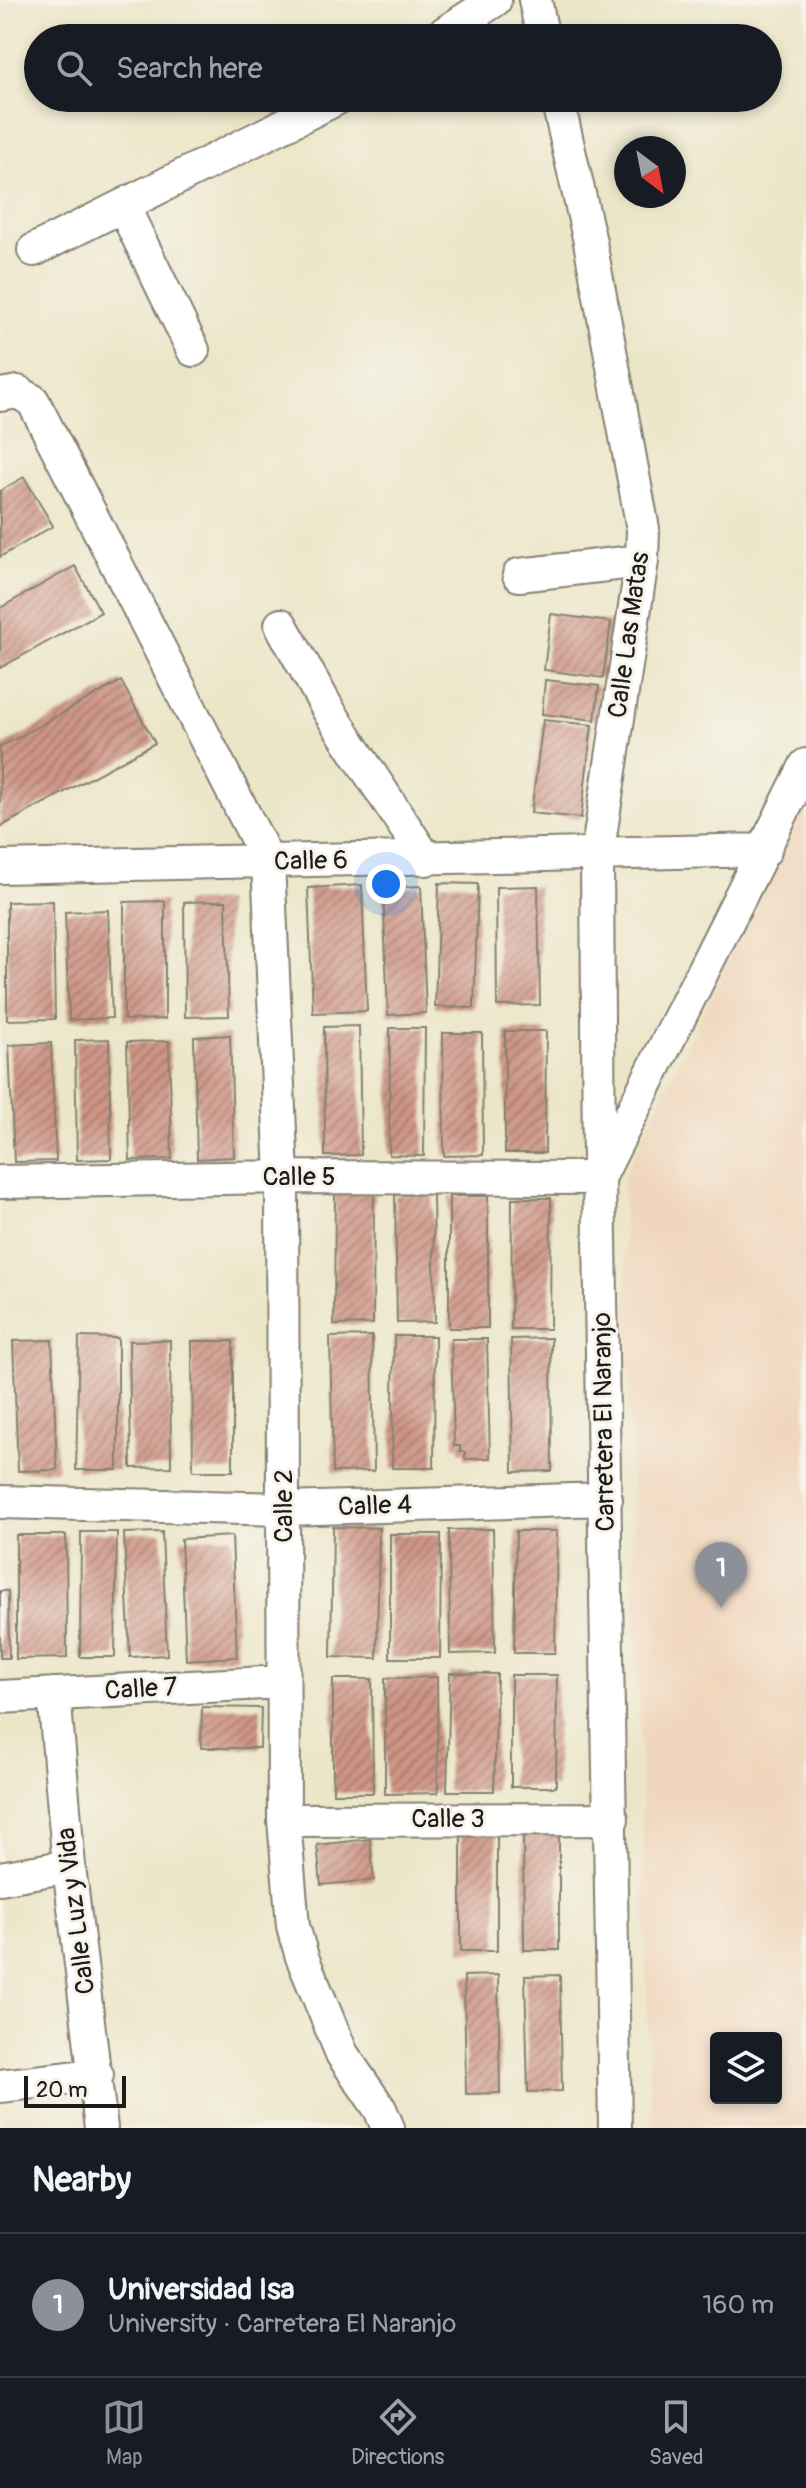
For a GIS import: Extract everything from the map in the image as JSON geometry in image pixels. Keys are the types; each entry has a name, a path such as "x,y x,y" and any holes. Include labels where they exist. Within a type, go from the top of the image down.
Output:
{"street":[{"path":"458,24 495,0"},
{"path":"535,0 540,24"},
{"path":"34,250 310,112"},
{"name":"Calle Las Matas","path":"560,112 590,242 641,505 642,561 597,856 599,1178"},
{"path":"123,206 193,350"},
{"path":"0,395 18,392 33,401 268,861"},
{"path":"519,575 642,561"},
{"path":"281,625 329,711 426,859"},
{"name":"Carretera El Naranjo","path":"615,2128 599,1178 806,765"},
{"name":"Calle 6","path":"0,867 765,850"},
{"name":"Calle 2","path":"268,861 282,1177 284,1820 293,1926 336,2044 388,2128"},
{"name":"Calle 5","path":"0,1182 282,1177 599,1178"},
{"name":"Calle 4","path":"0,1502 285,1509 606,1499"},
{"name":"Calle 7","path":"0,1697 283,1682"},
{"name":"Calle Luz y Vida","path":"54,1694 69,1866 97,2075 101,2128"},
{"name":"Calle 3","path":"284,1820 612,1819"},
{"path":"0,1878 69,1866"},
{"path":"0,2086 97,2075"}],"shaded area":[{"path":"806,795 806,2128 651,2128 623,1179"}],"building":[{"path":"24,477 53,526 0,557 0,491"},
{"path":"75,566 101,612 0,668 0,608"},
{"path":"551,614 611,622 603,678 544,670"},
{"path":"545,680 599,686 595,720 542,714"},
{"path":"121,681 155,743 0,827 0,747"},
{"path":"543,720 592,725 581,818 531,813"},
{"path":"439,883 478,884 474,1008 435,1007"},
{"path":"362,885 367,1011 313,1013 308,888"},
{"path":"421,886 426,1013 388,1015 383,888"},
{"path":"538,886 540,1005 497,1006 496,887"},
{"path":"53,901 55,1019 7,1020 7,902"},
{"path":"165,901 165,1019 124,1020 124,902"},
{"path":"226,901 229,1016 185,1017 184,902"},
{"path":"108,910 112,1018 69,1020 65,912"},
{"path":"359,1026 361,1155 325,1156 324,1027"},
{"path":"390,1028 425,1028 424,1156 389,1155"},
{"path":"505,1031 546,1031 545,1153 505,1153"},
{"path":"443,1033 482,1033 483,1155 444,1156"},
{"path":"230,1035 234,1157 197,1159 194,1037"},
{"path":"109,1039 111,1159 77,1160 75,1040"},
{"path":"169,1041 172,1159 130,1160 127,1042"},
{"path":"51,1043 56,1161 14,1162 9,1045"},
{"path":"335,1193 374,1193 373,1324 334,1325"},
{"path":"433,1194 435,1322 397,1323 395,1195"},
{"path":"449,1196 488,1196 488,1328 449,1328"},
{"path":"512,1198 551,1198 550,1329 511,1329"},
{"path":"372,1336 374,1471 333,1472 330,1337"},
{"path":"394,1336 435,1336 434,1468 392,1468"},
{"path":"79,1337 118,1338 118,1470 76,1470"},
{"path":"551,1338 552,1471 513,1472 511,1339"},
{"path":"451,1339 487,1339 490,1458 465,1459 465,1452 460,1452 460,1446 454,1446"},
{"path":"52,1340 57,1470 18,1471 13,1341"},
{"path":"170,1340 171,1467 131,1468 129,1341"},
{"path":"192,1341 233,1341 233,1471 193,1471"},
{"path":"333,1527 379,1528 377,1658 331,1657"},
{"path":"493,1529 495,1653 450,1654 449,1530"},
{"path":"516,1531 557,1531 555,1653 514,1653"},
{"path":"81,1532 117,1532 115,1657 80,1657"},
{"path":"162,1532 167,1655 130,1657 124,1533"},
{"path":"390,1534 441,1534 440,1658 390,1658"},
{"path":"16,1535 66,1535 67,1658 16,1659"},
{"path":"232,1536 237,1657 186,1660 181,1539"},
{"path":"0,1591 8,1591 9,1658 0,1658"},
{"path":"450,1673 497,1674 494,1791 447,1791"},
{"path":"511,1675 557,1675 556,1787 511,1787"},
{"path":"437,1677 438,1793 385,1794 385,1678"},
{"path":"333,1679 372,1679 373,1793 333,1793"},
{"path":"202,1707 261,1708 260,1748 201,1748"},
{"path":"461,1832 497,1832 497,1951 461,1951"},
{"path":"523,1834 559,1834 559,1950 524,1950"},
{"path":"370,1839 374,1880 321,1885 317,1845"},
{"path":"498,1975 500,2093 466,2094 464,1976"},
{"path":"560,1975 562,2091 528,2092 525,1976"}],"place":[{"name":"Universidad Isa","path":"721,1608"}]}
